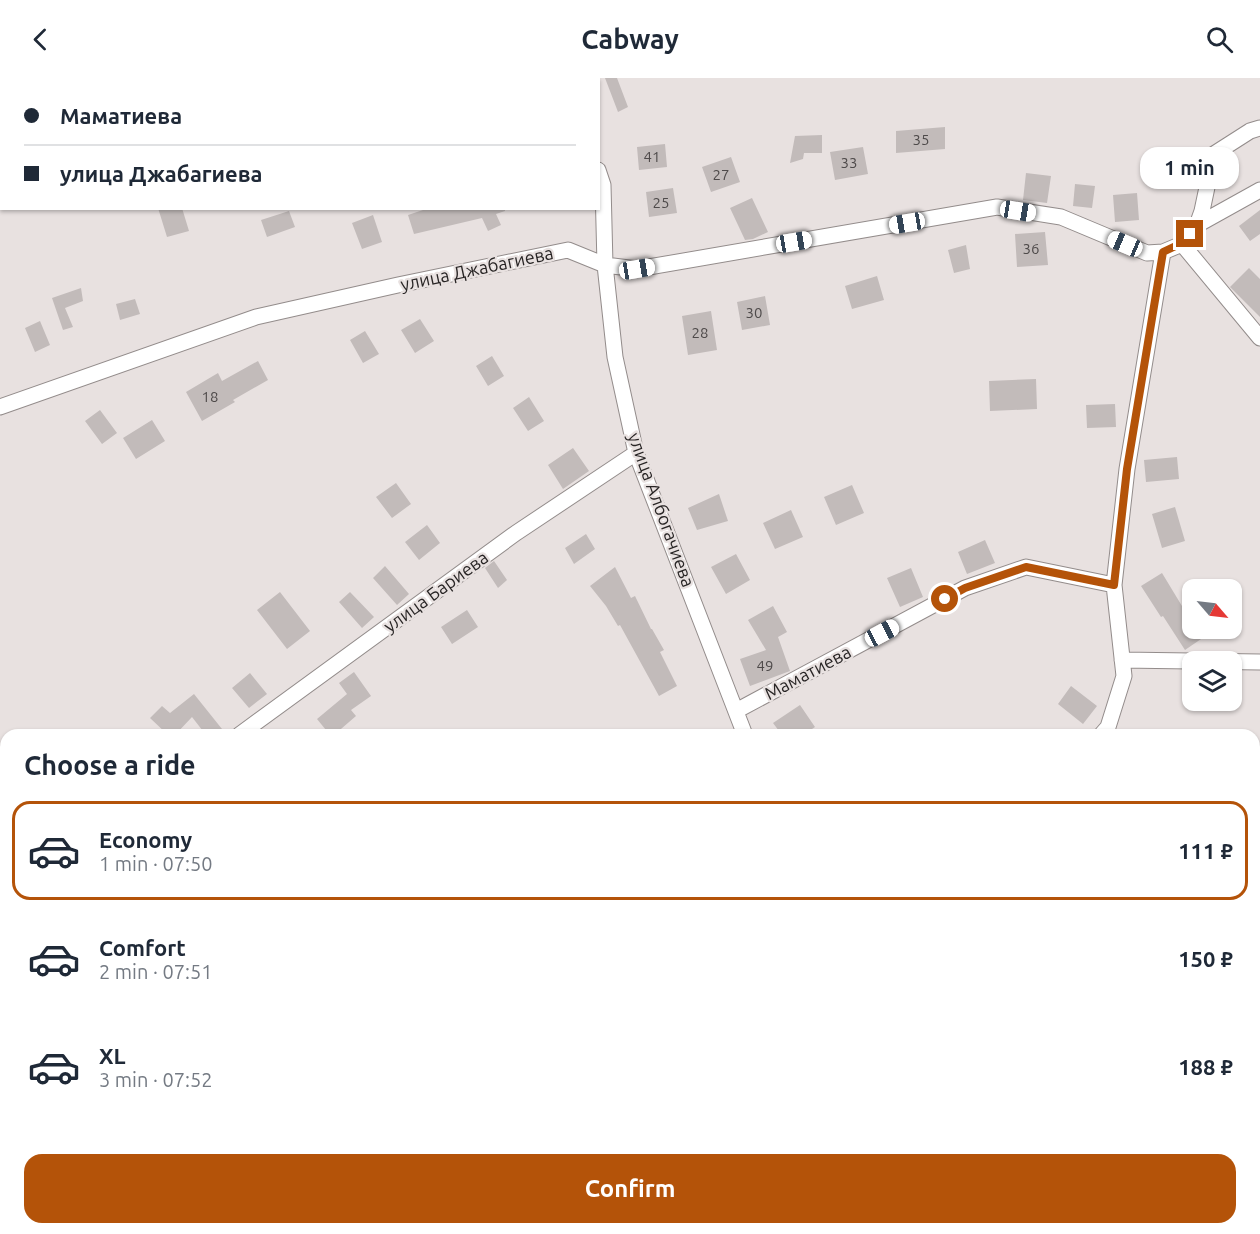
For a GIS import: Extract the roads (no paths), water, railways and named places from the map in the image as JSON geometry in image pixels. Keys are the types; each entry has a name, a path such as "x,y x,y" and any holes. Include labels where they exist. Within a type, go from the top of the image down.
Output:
{"street":[{"path":"1106,729 1124,676 1114,585 1127,469 1163,252 1182,243 1197,225 1214,154 1250,131 1260,128"},
{"name":"улица Албогачиева","path":"600,176 603,185 605,265 615,357 636,453 743,729"},
{"path":"1197,225 1260,190"},
{"name":"улица Джабагиева","path":"0,406 256,317 568,250 605,265 637,269 997,207 1061,217 1147,253 1163,252"},
{"path":"1182,243 1260,338"},
{"name":"улица Бариева","path":"247,729 516,533 636,453"},
{"name":"Маматиева","path":"736,711 965,588 1026,567 1114,585"},
{"path":"1122,660 1260,662"}]}
